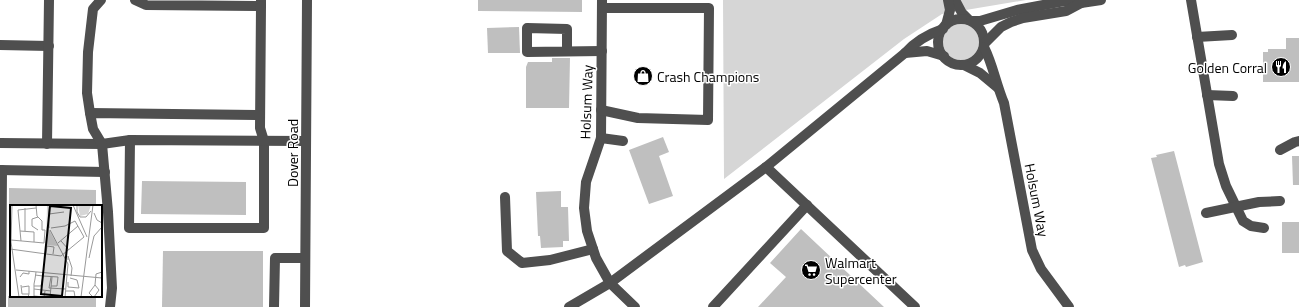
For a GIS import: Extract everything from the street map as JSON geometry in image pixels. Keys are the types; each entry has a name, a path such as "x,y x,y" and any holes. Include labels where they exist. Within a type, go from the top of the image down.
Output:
{"street":[{"path":"47,144 49,0"},
{"path":"101,0 94,9 88,52 87,93 93,129 102,144 108,212 106,250 112,288 110,307"},
{"path":"130,140 129,228 264,228 264,141 260,128 261,3 146,5 135,0"},
{"name":"Dover Road","path":"304,307 306,0"},
{"path":"948,0 950,10 939,40 940,51 953,63 964,65 980,72 998,88"},
{"path":"954,0 962,13 981,30 984,45"},
{"path":"569,307 610,283 766,167 905,53 912,45 933,32 957,20 980,21 1017,10 1064,1 1082,3 1101,0"},
{"path":"1191,0 1219,164 1226,186 1243,221 1251,226 1264,228"},
{"path":"964,65 977,59 981,54 984,45 1001,27 1023,18 1066,11 1082,3"},
{"path":"601,110 638,118 708,120 709,8 602,4"},
{"name":"Holsum Way","path":"602,4 601,138 586,182 584,208 587,231 596,258 610,283 635,307"},
{"path":"1197,37 1232,35"},
{"path":"0,45 48,46"},
{"name":"Holsum Way","path":"984,45 1004,103 1032,250 1041,269 1069,307"},
{"path":"567,51 602,51"},
{"path":"905,53 927,51 944,56"},
{"path":"1208,95 1233,96"},
{"path":"90,113 260,115"},
{"path":"601,138 623,141"},
{"path":"0,144 102,144 130,140 306,141"},
{"path":"1299,141 1280,150 1299,150"},
{"path":"766,167 915,307"},
{"path":"1,307 4,248 1,170 104,172"},
{"path":"505,197 507,251 522,263 550,260 593,249"},
{"path":"1206,212 1236,208 1259,202 1280,201"},
{"path":"713,307 807,205"},
{"path":"274,307 275,258 305,258"}],"shaded area":[{"path":"723,0 1026,0 942,14 904,39 724,179"},
{"path":"961,24 974,29 979,42 974,55 961,60 948,55 943,42 948,29"}],"building":[{"path":"478,0 582,0 582,12 478,11"},
{"path":"519,27 520,53 488,53 487,28"},
{"name":"Golden Corral","path":"1286,38 1299,38 1299,82 1263,82 1263,52 1268,52 1268,49 1286,49"},
{"path":"552,58 570,58 569,108 526,108 526,67 528,62 552,62"},
{"path":"663,137 669,152 659,156 673,196 649,204 629,150"},
{"path":"1174,151 1203,262 1186,267 1185,265 1179,267 1151,158 1157,157 1156,155"},
{"path":"1292,156 1299,156 1299,185 1293,185"},
{"path":"142,181 246,182 246,215 141,214"},
{"path":"9,188 96,190 96,205 9,206"},
{"path":"561,191 561,207 568,207 569,241 563,241 563,247 541,248 540,236 538,236 536,192"},
{"path":"1282,222 1299,222 1299,253 1282,253"},
{"name":"Walmart Supercenter","path":"801,229 884,307 758,307 786,277 770,263"},
{"path":"163,251 263,251 263,307 162,307"},
{"path":"8,296 96,297 96,307 8,307"}],"place":[{"name":"Golden Corral","path":"1281,67"},
{"name":"Crash Champions","path":"643,76"},
{"name":"Walmart Supercenter","path":"811,270"}]}
